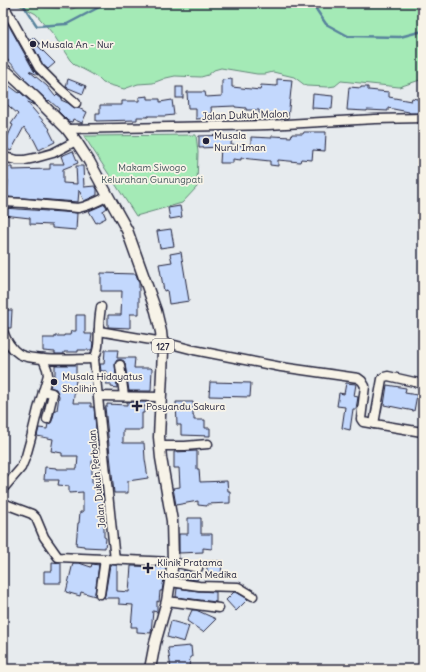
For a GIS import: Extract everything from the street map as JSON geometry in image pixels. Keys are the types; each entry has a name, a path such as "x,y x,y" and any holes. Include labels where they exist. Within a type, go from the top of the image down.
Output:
{"main road":[{"name":"127","path":"3,68 67,129 76,141 127,230 159,320 163,342 162,397 159,437 172,521 173,562 167,601 155,642 150,669"}],"street":[{"path":"3,8 7,11 39,68 76,103"},
{"name":"Jalan Dukuh Malon","path":"67,129 268,125 423,118"},
{"path":"3,157 26,160 53,153 76,141"},
{"path":"3,202 78,208 90,205 108,196"},
{"path":"3,331 7,342 18,353 25,356 43,359 94,359 99,344 101,307"},
{"path":"99,331 163,342 194,350 280,367 358,378 365,386 361,419 363,422 423,431"},
{"path":"3,489 21,468 32,438 42,391 48,375 43,359"},
{"name":"Jalan Dukuh Perbalan","path":"94,359 115,560"},
{"path":"120,364 124,396"},
{"path":"374,424 382,379 384,377 388,376 423,384"},
{"path":"42,391 53,394 47,419"},
{"path":"98,396 162,397"},
{"path":"160,446 208,444"},
{"path":"3,502 32,514 36,518 44,537 58,558 173,562 198,568"},
{"path":"100,594 106,560"},
{"path":"170,582 199,586 238,587 253,596"},
{"path":"167,601 219,608"}],"green space":[{"path":"15,3 40,3 44,7 72,9 85,3 423,3 423,79 399,87 341,81 335,86 328,87 306,86 294,77 273,72 257,74 221,68 201,77 175,76 153,83 138,84 124,89 103,83 92,74 75,65 53,34 36,14"},
{"name":"Makam Siwogo Kelurahan Gunungpati","path":"196,135 198,152 197,187 182,203 136,216 84,136"}],"building":[{"path":"7,22 34,71 38,75 29,71 47,86 55,96 57,94 62,98 61,100 75,108 87,112 82,123 73,119 72,122 68,121 58,111 59,109 24,79 25,78 3,55 3,25"},
{"path":"33,37 40,44 38,46 55,63 48,69 43,65 30,40"},
{"path":"68,79 86,86 83,94 66,87"},
{"path":"232,79 232,87 260,90 261,85 277,86 277,79 292,80 288,118 275,117 276,114 259,113 259,110 246,110 246,108 235,106 211,107 212,118 196,119 196,108 188,108 187,92 205,92 206,97 222,96 222,80"},
{"path":"3,81 19,93 20,92 34,105 27,102 50,129 49,130 55,142 39,150 34,140 24,127 11,151 3,147 3,136 7,138 13,125 11,124 18,114 3,101"},
{"path":"176,87 183,87 183,98 176,98"},
{"path":"349,87 368,87 368,90 389,92 389,97 411,101 412,98 422,100 419,113 409,113 388,108 388,111 347,110"},
{"path":"313,94 333,96 332,109 312,108"},
{"path":"148,96 148,99 160,99 160,102 172,100 174,115 137,117 137,120 96,121 96,113 100,113 100,105 122,105 122,101 139,101 139,97"},
{"path":"304,132 326,132 325,151 313,150 312,160 301,159 300,162 278,160 278,166 270,165 270,161 241,158 241,160 233,159 233,163 220,163 221,147 199,148 199,136 232,135 231,145 251,146 251,137 291,137 292,134 303,134"},
{"path":"73,151 78,163 63,169 63,183 77,184 76,166 83,166 84,187 95,186 97,189 97,195 84,201 79,190 78,202 7,197 8,180 5,180 6,167 12,167 12,170 50,169 50,164 64,164 61,156"},
{"path":"105,204 107,208 103,211 106,218 96,223 89,211"},
{"path":"180,206 182,217 170,219 168,208"},
{"path":"3,208 77,213 76,230 52,228 52,225 30,224 30,218 3,215"},
{"path":"171,229 174,246 160,248 157,231"},
{"path":"181,252 189,301 169,304 167,290 164,291 159,264 172,262 170,254"},
{"path":"101,273 136,274 139,283 139,314 130,314 130,328 108,327 108,315 121,315 122,291 101,291"},
{"path":"3,310 12,310 11,328 3,326"},
{"path":"76,315 85,315 85,334 92,334 92,350 64,352 64,354 55,354 55,352 43,351 43,338 55,338 55,336 70,335 71,331 76,331"},
{"path":"105,350 118,350 117,358 135,358 134,368 151,368 151,391 129,391 125,364 122,360 117,360 115,363 117,388 111,387 111,384 106,384 107,371 101,371 100,364 104,364"},
{"path":"55,365 76,365 73,403 91,403 91,407 94,407 99,461 92,461 92,483 101,483 106,524 104,524 104,537 106,538 105,548 76,545 80,512 83,512 83,492 69,493 69,486 58,485 59,480 44,480 45,467 57,469 77,469 78,456 62,456 62,453 51,451 53,439 37,436 39,428 47,429 48,424 52,421 55,410 57,410 59,396 56,389 50,387 55,374"},
{"path":"210,382 251,383 250,397 209,396"},
{"path":"346,383 356,384 354,396 358,397 356,409 353,409 350,430 342,428 345,407 337,406 339,393 344,394"},
{"path":"387,385 406,388 405,393 417,395 414,411 384,405"},
{"path":"127,402 150,402 150,406 144,406 144,413 142,413 142,430 123,430 123,443 144,443 148,478 128,481 128,493 114,493 105,407 107,407 107,404 127,405"},
{"path":"176,402 193,402 194,420 205,420 205,428 210,428 210,436 181,435 181,425 177,425"},
{"path":"197,451 197,469 199,469 200,482 227,481 228,491 230,491 230,503 207,504 207,506 198,505 198,501 176,505 173,488 180,487 179,468 174,468 174,452"},
{"path":"188,518 201,518 201,534 212,534 212,549 203,548 203,552 179,553 179,534 188,534"},
{"path":"207,561 222,561 221,576 211,576 211,572 207,572"},
{"path":"52,562 61,563 61,583 44,583 44,571 52,571"},
{"path":"73,563 79,563 91,567 92,564 99,565 95,596 81,592 80,596 66,592"},
{"path":"110,565 117,565 117,591 129,592 131,566 166,567 162,591 160,591 159,602 157,601 157,612 153,611 151,633 137,632 137,627 131,627 133,605 119,604 119,598 104,598"},
{"path":"184,570 200,573 197,580 181,578"},
{"path":"177,588 216,592 216,602 176,597"},
{"path":"234,592 248,599 236,611 226,600"},
{"path":"192,610 196,610 216,619 203,632 187,621"},
{"path":"171,621 189,626 184,642 167,637"},
{"path":"191,646 192,657 190,657 189,669 171,669 168,648"}],"waterway":[{"path":"23,3 37,26 67,24 107,3"},
{"path":"312,3 326,24 348,36 400,37 423,31"}],"place":[{"name":"Musala An - Nur","path":"33,44"},
{"name":"Musala Nurul Iman","path":"206,141"},
{"name":"Musala Hidayatus Sholihin","path":"54,382"},
{"name":"Posyandu Sakura","path":"137,406"},
{"name":"Klinik Pratama Khasanah Medika","path":"148,568"}]}
